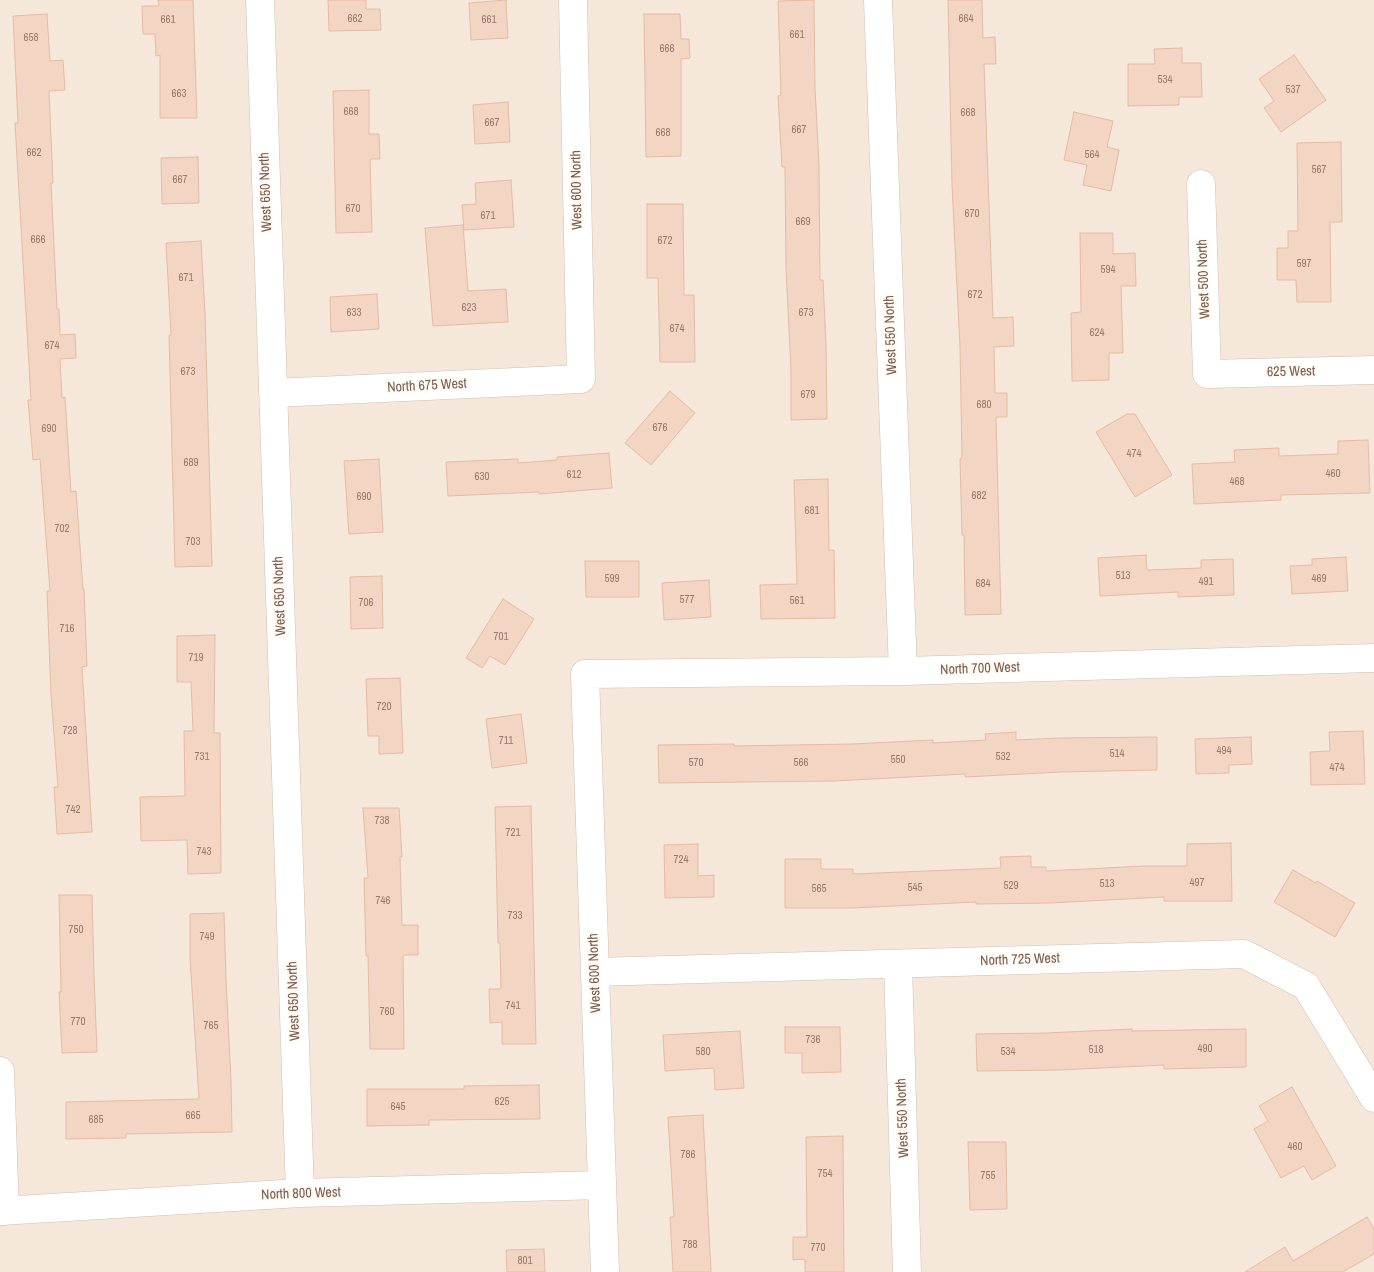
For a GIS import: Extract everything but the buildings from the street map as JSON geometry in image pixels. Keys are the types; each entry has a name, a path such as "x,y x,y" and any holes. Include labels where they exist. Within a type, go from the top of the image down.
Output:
{"street":[{"name":"West 650 North","path":"260,0 300,1193"},
{"name":"West 600 North","path":"573,0 581,379"},
{"name":"West 550 North","path":"878,0 903,671"},
{"name":"West 500 North","path":"1201,184 1207,374"},
{"name":"625 West","path":"1207,374 1374,370"},
{"name":"North 675 West","path":"273,393 581,379"},
{"name":"North 700 West","path":"586,674 903,671 1374,658"},
{"name":"West 600 North","path":"586,674 605,1272"},
{"name":"North 725 West","path":"596,972 1244,954 1306,986 1374,1098"},
{"name":"West 550 North","path":"898,964 908,1272"},
{"path":"0,1071 3,1211"},
{"name":"North 800 West","path":"3,1211 300,1193 602,1185"}],"shaded area":[{"path":"0,0 1374,0 1374,1272 0,1272"}]}
